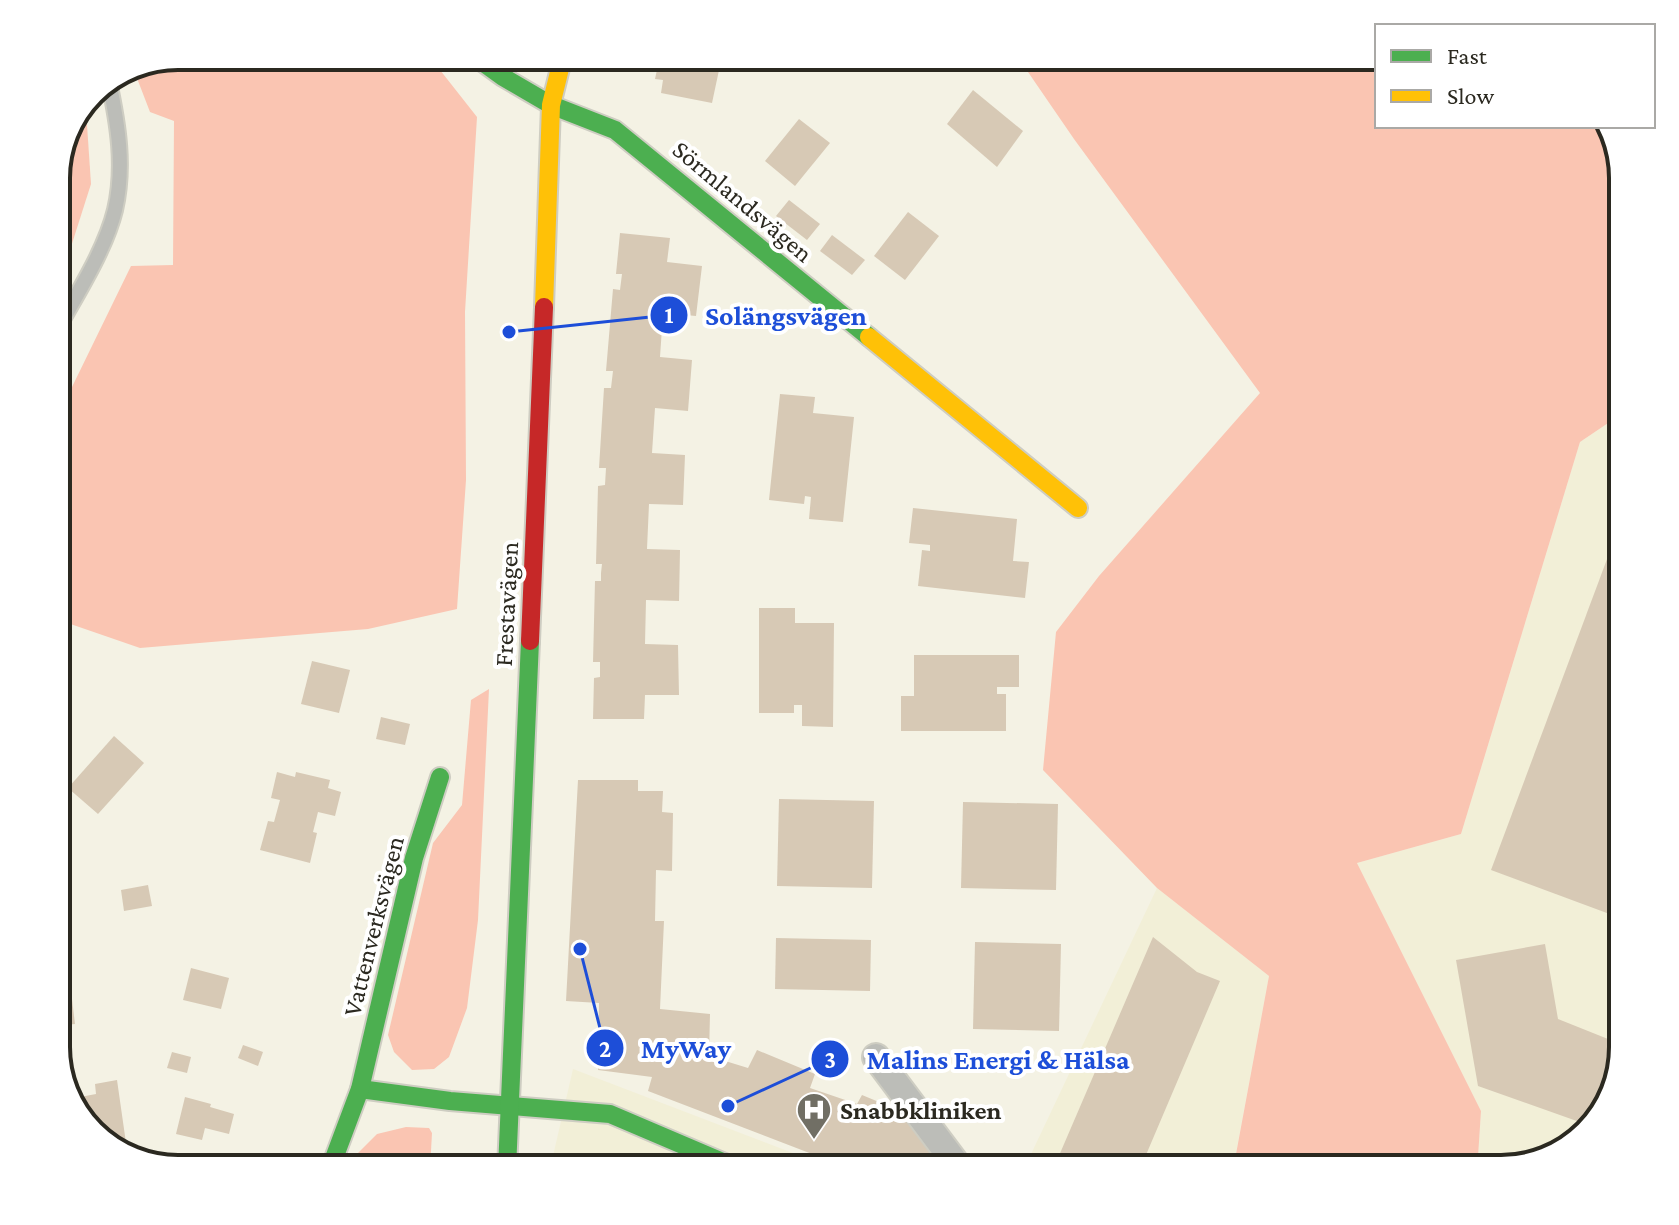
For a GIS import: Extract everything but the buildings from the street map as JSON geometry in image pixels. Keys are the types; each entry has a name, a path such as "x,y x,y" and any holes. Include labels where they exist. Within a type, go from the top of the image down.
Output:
{"street":[{"name":"Sörmlandsvägen","path":"493,70 551,105 615,130 1078,508"},
{"name":"Frestavägen","path":"506,1155 551,105 560,70"},
{"name":"Vattenverksvägen","path":"335,1155 360,1089 414,858 440,777"},
{"path":"876,1057 950,1155"},
{"path":"360,1089 450,1101 610,1114 706,1155"}],"lane":[{"path":"70,306 94,262 115,211 120,162 118,121 112,94"}],"shaded area":[{"path":"440,70 477,117 465,312 466,480 457,609 368,629 140,648 70,624 70,390 131,266 173,265 174,121 150,112 137,79 164,71"},
{"path":"1027,70 1375,70 1375,128 1596,128 1598,131 1605,150 1609,178 1609,422 1580,442 1461,834 1357,863 1481,1111 1478,1155 1236,1154 1269,976 1157,888 1043,770 1056,632 1099,576 1260,393"},
{"path":"87,121 91,184 70,250 70,171 74,150"},
{"path":"1609,422 1608,1061 1594,1101 1567,1133 1529,1151 1478,1155 1481,1111 1357,863 1461,834 1580,442"},
{"path":"489,689 478,920 467,1008 449,1057 434,1069 412,1070 394,1052 388,1035 433,843 462,805 471,700"},
{"path":"1157,888 1269,976 1236,1153 1241,1155 1031,1155"},
{"path":"573,1069 798,1155 553,1155"},
{"path":"406,1127 429,1128 432,1133 431,1155 356,1155 377,1134"}],"traffic: fast":[{"path":"493,70 551,105 615,130 869,337"},
{"path":"508,1155 530,641"},
{"path":"335,1155 360,1089 414,858 440,777"},
{"path":"360,1089 450,1101 610,1114 706,1155"}],"traffic: slow":[{"path":"544,307 551,105 560,70"},
{"path":"869,337 1078,508"}],"traffic: jam":[{"path":"530,641 544,307"}],"place":[{"name":"Solängsvägen","path":"509,332"},
{"name":"MyWay","path":"580,949"},
{"name":"Malins Energi & Hälsa","path":"728,1106"},
{"name":"Snabbkliniken","path":"814,1141"}]}
